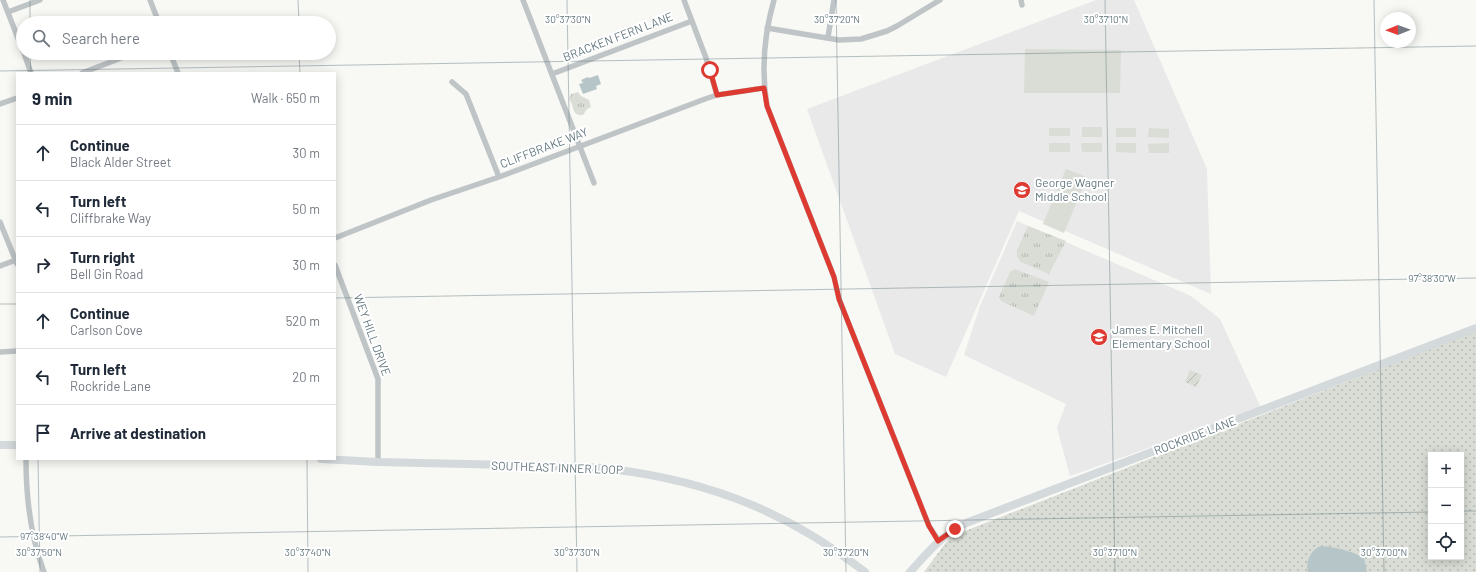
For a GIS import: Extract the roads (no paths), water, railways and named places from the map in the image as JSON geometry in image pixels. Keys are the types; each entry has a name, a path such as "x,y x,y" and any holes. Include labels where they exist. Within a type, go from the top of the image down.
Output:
{"street":[{"path":"3,0 16,33"},
{"path":"8,12 40,0"},
{"path":"150,0 156,16"},
{"path":"684,0 706,58 717,95"},
{"path":"774,0 767,28 763,68 767,106 834,277 839,299 929,526 938,541"},
{"path":"828,37 834,0"},
{"path":"767,28 848,40 872,36 897,26 940,0"},
{"path":"526,1 552,74 594,182"},
{"name":"BRACKEN FERN LANE","path":"552,74 692,21"},
{"path":"26,60 31,72"},
{"path":"85,72 116,60"},
{"path":"173,60 178,72"},
{"path":"452,82 466,94 499,177"},
{"name":"CLIFFBRAKE WAY","path":"336,238 431,200 499,177 717,95 764,88"},
{"path":"0,104 16,98"},
{"path":"0,222 16,262 0,266"},
{"name":"WEY HILL DRIVE","path":"336,268 378,379 378,462"},
{"name":"ROCKRIDE LANE","path":"910,572 938,541 966,523 1476,328"},
{"path":"0,352 16,351"},
{"path":"0,444 16,445"},
{"path":"26,460 26,491 29,520 44,572"},
{"name":"SOUTHEAST INNER LOOP","path":"336,460 590,467 622,470 663,477 701,486 761,508 814,536 839,552 865,572"}],"place":[{"name":"George Wagner Middle School","path":"1022,190"},
{"name":"James E. Mitchell Elementary School","path":"1099,337"}]}
